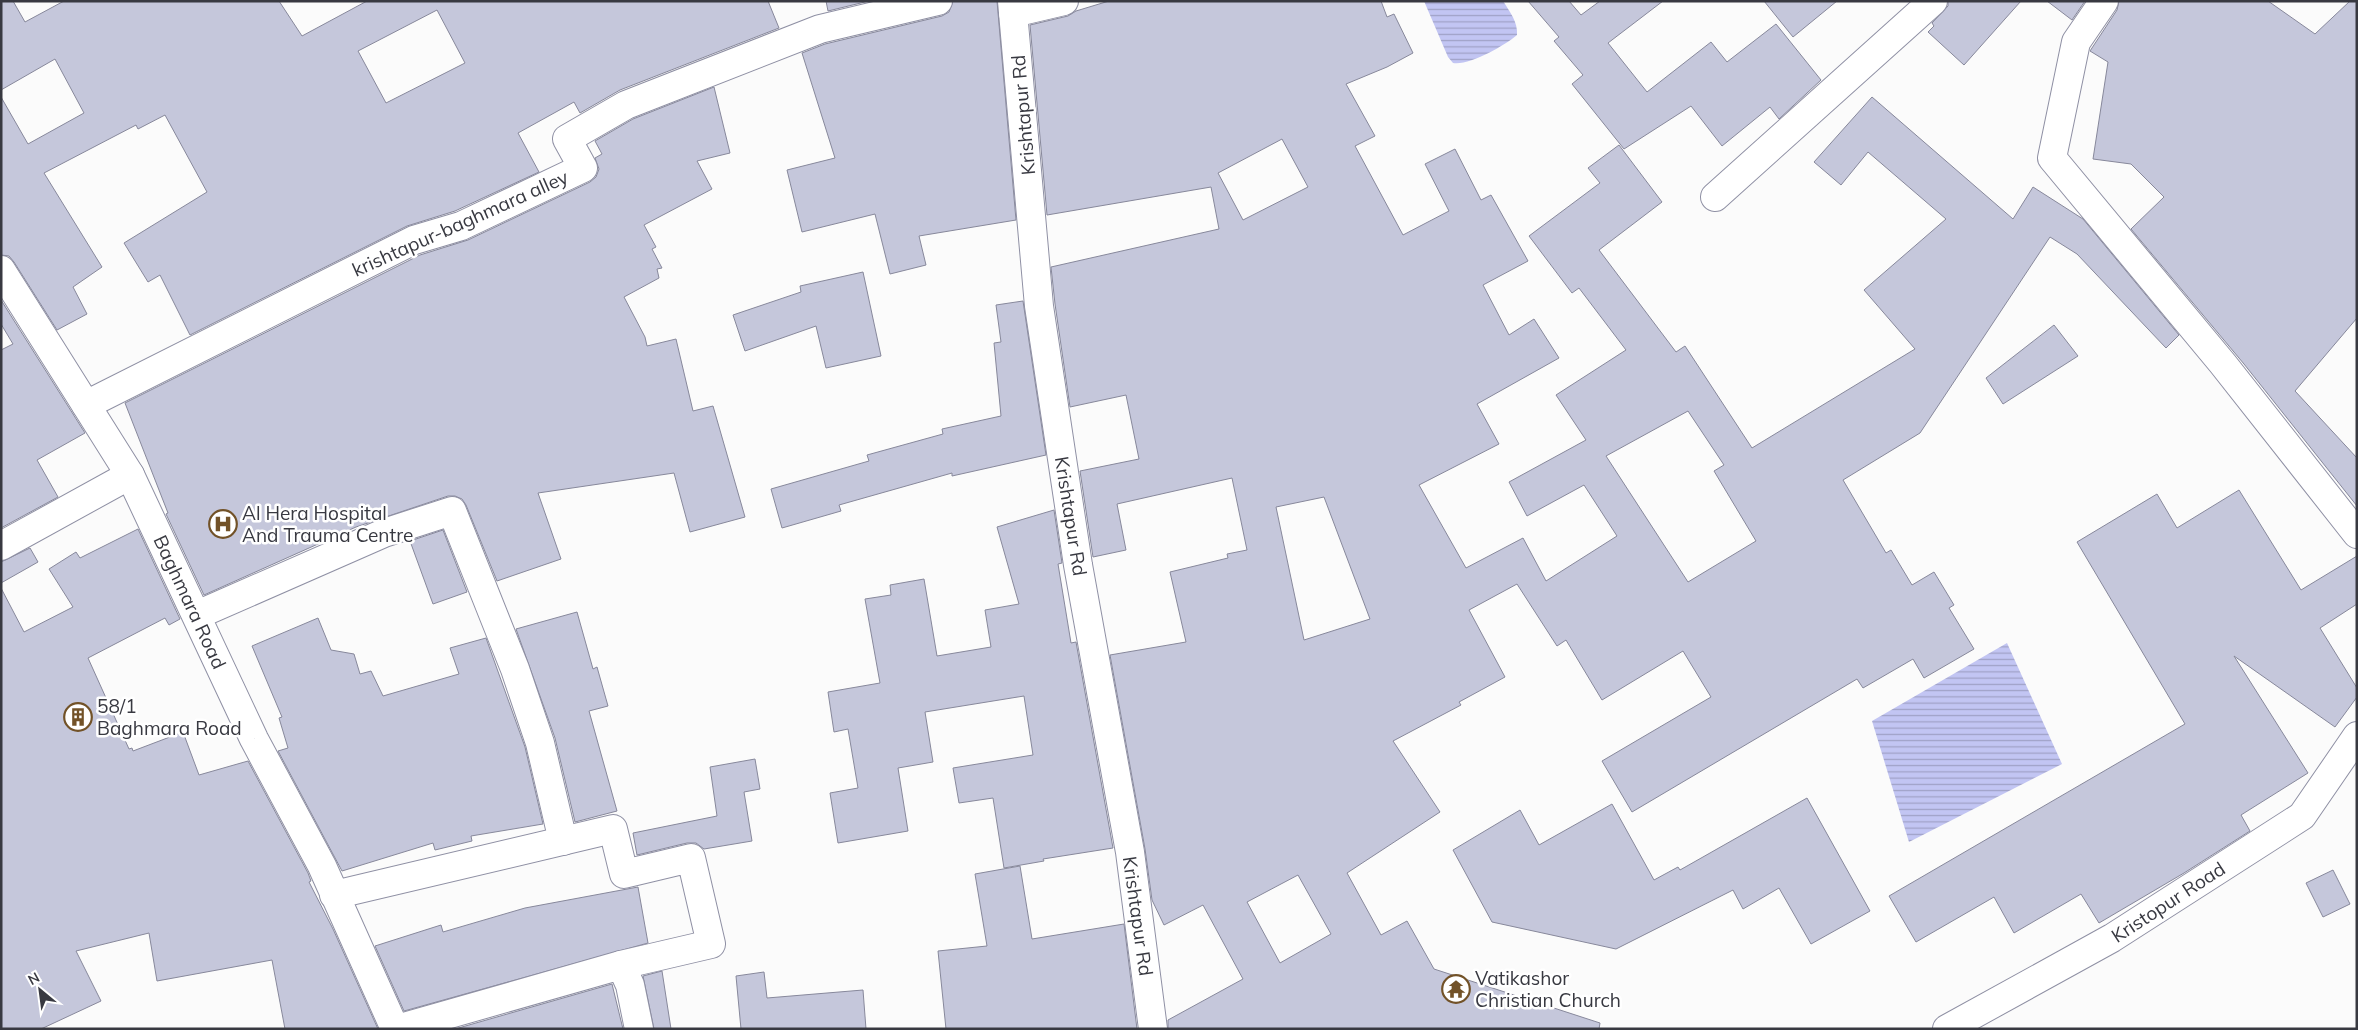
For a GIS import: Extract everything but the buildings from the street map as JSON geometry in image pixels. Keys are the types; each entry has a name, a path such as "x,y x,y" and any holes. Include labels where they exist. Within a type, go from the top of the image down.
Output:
{"street":[{"name":"krishtapur-baghmara alley","path":"86,405 414,240 461,226 583,168 567,139 626,105 820,29 938,1"},
{"path":"1012,7 1064,1"},
{"path":"1715,197 1933,1"},
{"path":"2104,1 2076,42 2052,158 2223,364 2357,534"},
{"name":"Krishtapur Rd","path":"1012,7 1039,306 1078,565 1130,852 1153,1029"},
{"name":"Baghmara Road","path":"1,270 130,475 254,738 322,866 396,1029"},
{"path":"1,546 130,475"},
{"path":"197,615 384,533 452,511 515,669 540,743 563,841"},
{"name":"Kristopur Road","path":"1947,1029 2112,938 2302,816 2357,736"},
{"path":"334,895 613,829 624,874 691,858 711,944 621,965 396,1029"},
{"path":"621,965 630,984 639,1029"}],"water":[{"path":"1424,1 1503,1 1515,21 1517,35 1477,58 1453,63 1448,57"},
{"path":"2007,643 2062,764 1909,842 1872,721"}],"place":[{"name":"Al Hera Hospital And Trauma Centre","path":"223,524"},
{"name":"58/1 Baghmara Road","path":"78,717"},
{"name":"Vatikashor Christian Church","path":"1456,989"}]}
